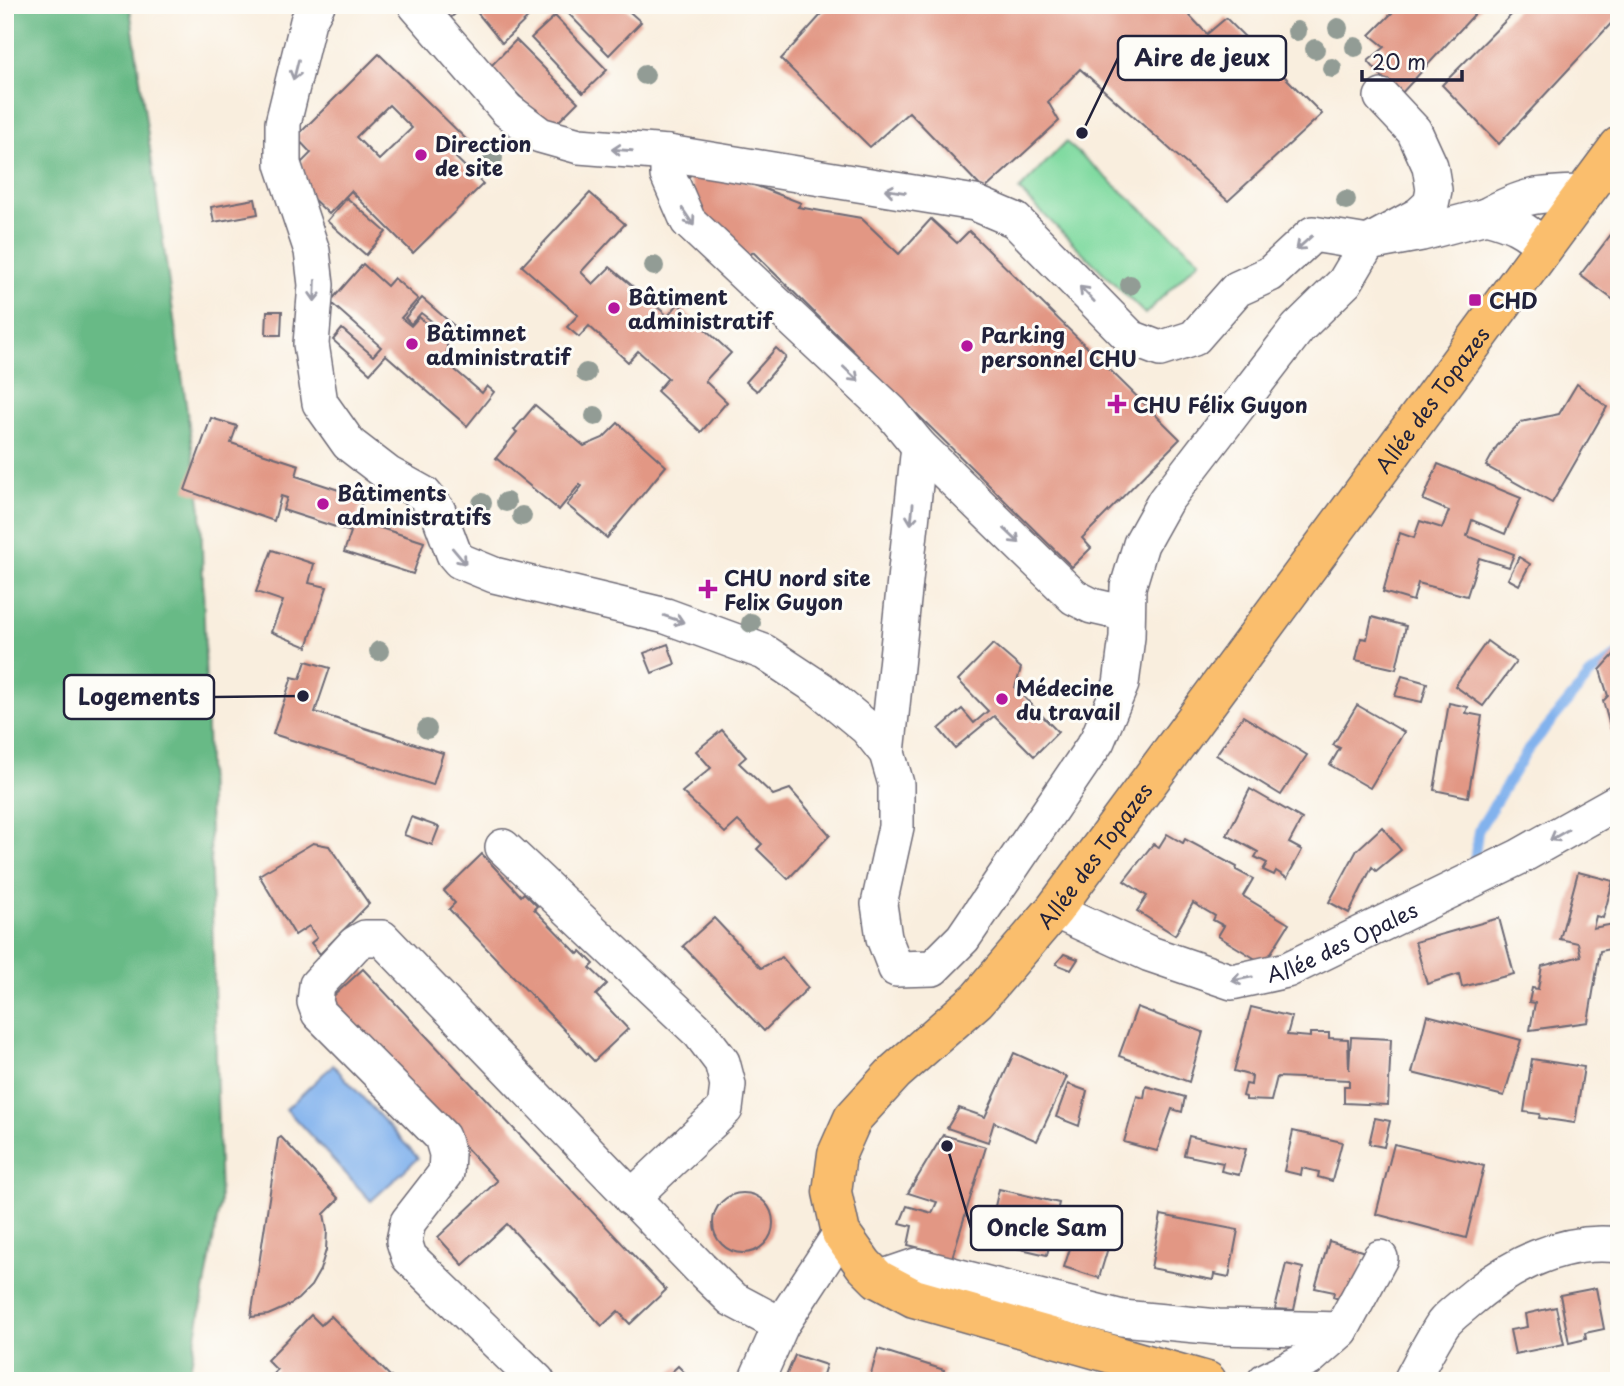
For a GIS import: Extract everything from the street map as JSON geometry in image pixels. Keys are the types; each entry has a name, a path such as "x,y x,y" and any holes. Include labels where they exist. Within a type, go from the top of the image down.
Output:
{"main road":[{"name":"Allée des Topazes","path":"1207,1381 914,1298 878,1279 864,1265 841,1233 832,1192 837,1154 853,1118 895,1072 978,1000 1054,910 1619,146"}],"street":[{"path":"317,5 308,21 283,124 283,164 312,251 316,285 311,344 320,403 349,444 388,474 424,494 438,511 454,554 467,565 494,575 666,616 764,652 820,689 867,728 887,753"},
{"path":"416,5 507,110 540,135 579,146 668,153 975,203 1014,220 1131,338 1160,349 1194,338 1237,289 1270,274 1313,234 1368,243 1422,233 1486,216 1512,201 1536,194 1584,193"},
{"path":"919,446 887,753 896,784 896,827 879,904 884,938 896,969 933,968 962,938 1097,741 1121,684 1128,587 1141,544 1165,501 1298,328 1345,282 1368,243 1419,215 1430,204 1434,190 1430,166 1415,131 1382,97"},
{"path":"668,153 668,175 688,220 891,412 919,446 1074,597 1092,606 1127,614"},
{"path":"1486,216 1514,224 1544,247"},
{"name":"Allée des Opales","path":"1054,910 1150,954 1232,982 1287,970 1519,857 1619,801"},
{"path":"503,847 701,1033 722,1062 728,1084 725,1109 631,1198"},
{"path":"537,1381 409,1257 404,1241 408,1222 446,1173 447,1154 442,1137 319,1013 315,1002 317,985 355,944 366,938 382,938 631,1198 732,1298 781,1325"},
{"path":"756,1381 781,1325 841,1233"},
{"path":"1411,1381 1444,1322 1486,1286 1536,1257 1567,1246 1597,1242 1619,1245"},
{"path":"1265,1381 1308,1359 1340,1330 1380,1258"},
{"path":"878,1279 916,1266 1122,1318 1218,1327 1340,1330"}],"green space":[{"path":"5,5 133,5 130,8 201,510 220,1203 188,1381 5,1381"},
{"path":"1066,142 1200,260 1145,314 1019,190"}],"water":[{"path":"333,1065 418,1158 371,1201 286,1109"}],"building":[{"path":"426,5 466,5 443,24"},
{"path":"471,5 541,5 502,43"},
{"path":"622,5 641,22 609,55 562,7"},
{"path":"830,5 1180,5 1207,34 1226,18 1322,114 1228,201 1080,69 1048,102 1059,121 984,190 909,112 870,147 781,59"},
{"path":"1400,5 1483,5 1399,96 1368,61 1385,47 1370,35"},
{"path":"1521,5 1619,5 1619,15 1499,144 1442,85"},
{"path":"555,16 607,70 583,93 531,38"},
{"path":"516,40 578,102 552,128 490,67"},
{"name":"Direction de site","path":"379,54 469,142 455,157 483,184 413,253 351,191 329,214 308,194 301,163 311,153 296,137","holes":["389,105 412,128 379,160 356,137"]},
{"name":"Parking personnel CHU","path":"705,166 801,203 798,207 861,218 899,254 931,219 957,243 969,231 1180,439 1082,538 1091,548 1072,567 753,252 745,260 681,205 694,190 688,177"},
{"name":"Bâtiment administratif","path":"590,193 625,224 581,272 593,284 610,267 668,316 678,304 731,353 705,381 727,402 701,432 657,391 668,378 638,351 628,362 589,326 579,337 567,327 578,315 522,266"},
{"path":"347,198 386,232 366,255 327,221"},
{"path":"255,199 258,214 214,222 211,207"},
{"path":"1619,224 1619,304 1580,275"},
{"name":"Bâtimnet administratif","path":"363,264 387,286 394,278 418,299 401,318 411,326 419,317 447,341 447,363 482,393 487,386 494,392 467,426 386,355 370,373 333,340 342,329 373,356 381,347 330,302"},
{"path":"422,298 466,336 460,343 421,313 411,324 405,318"},
{"path":"267,311 282,311 281,335 266,335"},
{"path":"776,348 786,357 757,391 746,382"},
{"path":"1577,384 1607,407 1552,503 1486,466 1497,446 1521,422 1559,414"},
{"path":"535,405 584,446 603,438 618,423 666,466 607,538 567,505 582,486 580,484 559,510 496,458"},
{"name":"Bâtiments administratifs","path":"211,418 237,426 231,443 299,465 296,476 363,498 356,520 424,542 413,574 344,552 351,532 283,510 287,498 281,496 274,521 185,490"},
{"path":"1438,464 1521,498 1505,534 1472,520 1467,536 1514,554 1509,567 1479,558 1467,596 1418,583 1413,601 1383,592 1400,533 1414,538 1420,521 1442,528 1449,511 1423,500"},
{"path":"272,550 314,564 309,583 327,587 307,647 271,632 283,601 256,592"},
{"path":"1519,557 1530,564 1519,585 1508,579"},
{"path":"1372,617 1406,626 1396,669 1356,660 1361,638 1367,639"},
{"path":"1487,641 1516,662 1483,706 1455,686"},
{"path":"668,644 675,664 652,673 644,653"},
{"name":"Médecine du travail","path":"993,644 1021,668 1015,688 1058,732 1034,756 994,716 955,748 939,729 962,709 974,723 988,711 958,680"},
{"path":"1619,649 1618,755 1603,701 1608,696 1600,670"},
{"path":"306,661 330,668 315,712 443,753 433,785 273,734 292,677 300,679"},
{"path":"1402,676 1427,683 1422,702 1395,696"},
{"path":"1449,703 1468,707 1466,713 1482,716 1468,797 1434,790"},
{"path":"1357,705 1404,732 1370,788 1330,765 1340,748 1333,745"},
{"path":"1243,716 1307,755 1281,795 1216,755"},
{"path":"722,730 746,757 739,763 773,795 790,789 830,835 788,879 757,849 762,844 738,821 725,833 682,792 711,768 696,751"},
{"path":"1250,789 1302,819 1289,843 1302,850 1287,878 1276,871 1274,875 1263,870 1267,863 1255,857 1258,852 1227,835"},
{"path":"411,817 439,827 432,845 404,835"},
{"path":"1382,827 1401,850 1376,871 1372,867 1349,913 1329,902 1357,850"},
{"path":"1167,834 1183,843 1185,839 1237,867 1236,870 1253,879 1243,896 1289,924 1264,964 1218,936 1224,926 1213,920 1215,916 1193,903 1175,935 1137,911 1147,896 1124,881 1153,844 1159,847"},
{"path":"313,843 329,846 369,904 320,954 311,943 317,938 309,926 295,935 259,875"},
{"path":"482,854 521,896 524,893 537,906 534,909 578,954 581,951 594,964 590,968 607,984 596,995 628,1029 594,1061 449,909 455,903 444,891"},
{"path":"1578,872 1613,881 1603,918 1596,916 1593,928 1619,923 1619,947 1600,951 1588,1022 1530,1030 1535,1003 1529,1002 1532,988 1538,989 1542,966 1581,956 1578,943 1560,939"},
{"path":"714,918 761,968 782,957 808,988 764,1031 683,946"},
{"path":"1499,918 1514,974 1462,987 1459,974 1427,984 1415,942"},
{"path":"1064,954 1078,959 1071,970 1056,964"},
{"path":"363,969 666,1290 630,1324 618,1311 602,1326 507,1224 463,1265 438,1237 497,1181 329,1000"},
{"path":"1137,1007 1203,1032 1189,1082 1119,1056"},
{"path":"1251,1007 1292,1017 1287,1035 1310,1037 1310,1033 1329,1033 1329,1038 1348,1039 1349,1070 1351,1037 1391,1039 1388,1105 1344,1103 1344,1086 1349,1086 1349,1080 1277,1077 1271,1101 1246,1100 1243,1096 1246,1084 1251,1085 1252,1076 1234,1071"},
{"path":"1427,1015 1521,1040 1504,1096 1412,1073"},
{"path":"1014,1053 1067,1077 1037,1141 994,1122 988,1142 947,1128 959,1108 985,1117"},
{"path":"1532,1059 1584,1067 1575,1123 1539,1118 1540,1114 1524,1112"},
{"path":"1068,1084 1087,1091 1079,1126 1056,1117"},
{"path":"1146,1086 1185,1097 1182,1112 1172,1109 1157,1151 1124,1142 1137,1096 1144,1098"},
{"path":"1375,1118 1390,1121 1384,1147 1369,1144"},
{"path":"1293,1131 1342,1142 1332,1181 1318,1177 1319,1172 1302,1168 1301,1175 1284,1171"},
{"path":"943,1135 986,1147 951,1261 932,1257 933,1251 908,1245 912,1226 900,1223 907,1206 932,1213 937,1202 908,1193"},
{"path":"1189,1136 1246,1149 1239,1175 1221,1171 1223,1163 1184,1155"},
{"path":"281,1137 339,1199 324,1214 327,1230 326,1250 320,1270 311,1286 284,1308 268,1315 251,1317 278,1139"},
{"path":"1394,1144 1484,1166 1466,1238 1376,1214"},
{"path":"999,1189 1059,1203 1047,1255 987,1241"},
{"path":"737,1193 749,1193 768,1206 773,1223 771,1235 760,1248 749,1253 737,1253 718,1240 713,1229 713,1217 726,1198"},
{"path":"1161,1215 1238,1230 1229,1277 1214,1274 1213,1280 1151,1268"},
{"path":"1079,1221 1113,1231 1099,1278 1064,1267"},
{"path":"1329,1241 1365,1252 1352,1303 1333,1297 1334,1292 1315,1288"},
{"path":"1286,1264 1303,1268 1294,1310 1275,1309"},
{"path":"1596,1288 1604,1329 1585,1333 1586,1339 1569,1343 1560,1295"},
{"path":"1556,1307 1564,1344 1515,1354 1510,1330 1527,1327 1525,1314"},
{"path":"311,1315 321,1325 331,1316 395,1381 281,1381 274,1373 277,1370 267,1360"},
{"path":"878,1349 944,1370 941,1381 869,1381"},
{"path":"795,1355 826,1365 821,1381 784,1381"},
{"path":"678,1366 693,1381 665,1381"}],"waterway":[{"path":"1473,871 1478,831 1528,750 1590,675 1616,656"}],"place":[{"name":"Aire de jeux","path":"1082,133"},
{"name":"Direction de site","path":"421,155"},
{"name":"CHD","path":"1475,300"},
{"name":"Bâtiment administratif","path":"614,308"},
{"name":"Bâtimnet administratif","path":"412,344"},
{"name":"Parking personnel CHU","path":"967,346"},
{"name":"CHU Félix Guyon","path":"1117,404"},
{"name":"Bâtiments administratifs","path":"323,504"},
{"name":"CHU nord site Felix Guyon","path":"708,589"},
{"name":"Logements","path":"303,696"},
{"name":"Médecine du travail","path":"1002,699"},
{"name":"Oncle Sam","path":"947,1146"}]}
